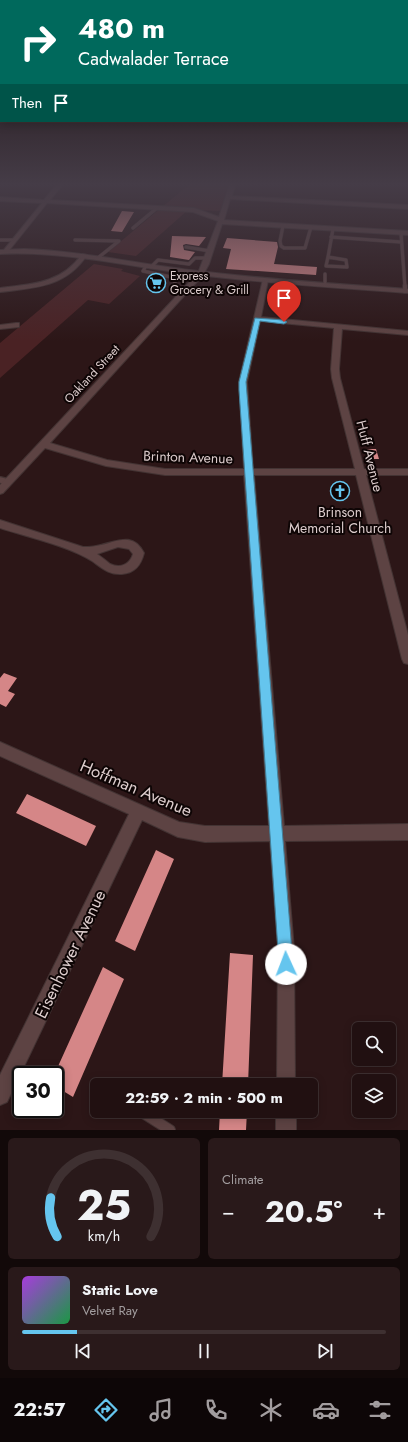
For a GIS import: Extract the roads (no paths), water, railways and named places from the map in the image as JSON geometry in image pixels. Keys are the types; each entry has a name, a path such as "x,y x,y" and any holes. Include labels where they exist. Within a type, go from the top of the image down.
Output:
{"street":[{"path":"2,252 18,236"},
{"name":"Oakland Street","path":"0,491 4,481 43,444 201,274 216,236"},
{"path":"2,252 51,252 84,255 201,274 406,291"},
{"path":"0,290 29,286 58,278 78,266 84,255"},
{"path":"266,280 243,382 286,949 286,1078"},
{"path":"257,319 408,333"},
{"path":"0,326 16,325"},
{"name":"Huff Avenue","path":"338,327 335,369 336,378 408,659"},
{"name":"Brinton Avenue","path":"43,444 106,463 165,472 408,472"},
{"path":"0,524 83,551"},
{"name":"Hoffman Avenue","path":"0,749 138,812 178,829 191,832 205,834 408,832"},
{"name":"Eisenhower Avenue","path":"0,1095 138,812"},
{"path":"286,1118 286,1130"}],"lane":[{"path":"281,236 281,246 302,249 305,248 309,236"},
{"path":"401,236 406,291"},
{"path":"325,285 327,257 331,237 402,242"},
{"path":"0,240 14,240"},
{"path":"75,240 119,241 99,257"},
{"path":"186,247 210,251"},
{"path":"326,266 347,267 346,260 327,257"},
{"path":"186,290 172,287 175,282 170,277 143,271 158,260 189,264 195,258 208,258"},
{"path":"170,277 176,271"},
{"path":"151,1118 170,1130"}],"place":[{"name":"Express Grocery & Grill","path":"156,283"},
{"name":"Brinson Memorial Church","path":"340,491"}]}
